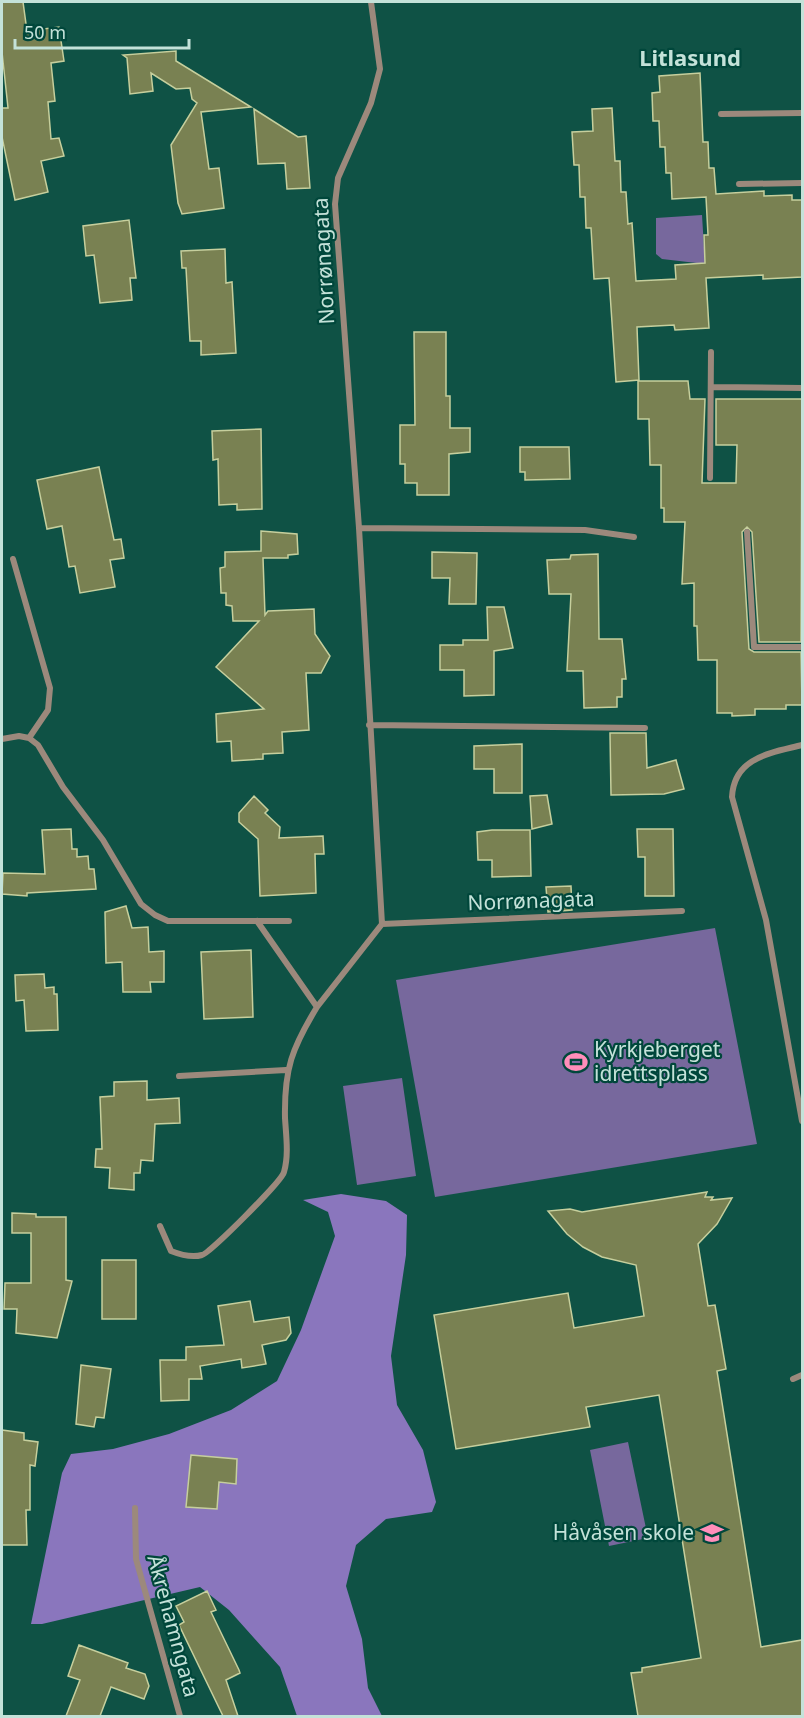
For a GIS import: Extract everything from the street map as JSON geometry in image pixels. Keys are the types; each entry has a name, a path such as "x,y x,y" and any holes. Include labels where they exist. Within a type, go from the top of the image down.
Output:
{"street":[{"name":"Norrønagata","path":"371,2 380,69 371,104 338,178 335,204 359,528 382,924 682,911"},
{"path":"721,114 802,113"},
{"path":"739,184 802,183"},
{"path":"710,478 711,352"},
{"path":"711,387 802,388"},
{"path":"359,528 585,530 634,537"},
{"path":"747,532 754,647 802,647"},
{"path":"13,559 50,688 48,710 29,738"},
{"path":"369,725 645,728"},
{"path":"2,739 19,736 29,738 38,745 63,787 103,840 141,904 155,915 168,921 289,921"},
{"path":"802,745 748,763 736,776 732,796 768,929 802,1121"},
{"path":"257,921 317,1007"},
{"path":"160,1226 171,1251 184,1256 203,1256 213,1250 230,1229 278,1185 284,1175 286,1159 286,1070 298,1041 317,1007 382,924"},
{"path":"178,1076 286,1070"},
{"path":"793,1379 802,1375"},
{"name":"Åkrehamngata","path":"135,1509 136,1559 180,1716"}],"shaded area":[{"path":"702,215 705,264 662,259 656,254 656,218"},
{"name":"Kyrkjeberget idrettsplass","path":"715,928 757,1144 435,1197 396,980"},
{"path":"402,1078 416,1176 357,1185 343,1086"},
{"path":"341,1194 386,1201 407,1215 406,1255 391,1356 397,1405 423,1450 436,1502 432,1512 386,1519 356,1545 346,1586 362,1639 368,1688 382,1716 297,1716 280,1667 229,1610 200,1587 42,1624 31,1624 62,1473 71,1454 113,1449 169,1434 231,1410 277,1381 301,1330 335,1236 328,1212 303,1200"},
{"path":"628,1442 648,1538 609,1546 590,1450"}],"building":[{"path":"2,2 23,2 27,31 59,27 64,61 51,63 55,101 48,102 51,139 59,138 64,156 41,161 48,192 15,200 2,137 2,108 8,108 2,52"},
{"path":"176,51 176,61 251,107 201,112 209,169 219,168 224,208 182,214 178,203 171,145 197,103 192,99 190,88 176,89 151,73 153,91 130,94 127,58 123,55"},
{"path":"700,73 703,142 708,142 709,168 714,168 716,194 764,191 764,196 792,195 792,200 802,200 802,277 763,279 763,275 706,278 709,328 675,330 674,325 637,327 639,380 616,382 609,278 594,279 591,228 586,228 585,197 580,197 579,165 574,165 572,132 593,131 592,109 612,108 615,161 620,161 621,192 626,192 628,224 632,223 636,281 676,279 675,265 705,263 704,235 708,235 706,197 672,199 671,173 666,173 665,147 660,147 659,121 653,121 652,93 660,92 659,76"},
{"path":"254,109 298,137 306,136 310,188 287,189 285,163 258,164"},
{"path":"129,220 136,278 130,278 132,300 100,303 94,255 86,256 83,226"},
{"path":"225,249 226,283 232,282 236,353 201,355 201,341 190,341 186,268 182,268 181,251"},
{"path":"414,332 446,332 446,396 450,396 450,428 470,428 470,452 449,454 449,495 417,495 417,483 405,483 405,464 400,464 400,425 415,425"},
{"path":"638,381 688,381 690,399 705,399 702,483 736,483 737,445 716,445 716,399 802,399 801,642 759,642 752,532 747,527 742,532 749,649 754,652 801,652 802,705 786,705 786,709 755,709 755,715 732,716 732,713 717,713 717,660 698,660 697,626 694,626 694,583 682,584 685,522 664,522 664,508 661,508 661,465 650,465 649,419 638,419"},
{"path":"261,429 262,509 237,510 237,504 219,505 218,459 213,460 212,431"},
{"path":"520,447 569,447 570,479 525,480 525,472 520,472"},
{"path":"99,467 114,540 121,539 124,558 110,560 115,587 80,593 75,566 69,567 62,526 47,529 37,480"},
{"path":"261,531 297,534 298,554 288,555 288,558 263,558 265,615 268,611 314,609 315,634 330,656 321,673 306,673 309,730 282,732 283,753 263,754 263,759 232,761 231,741 217,742 216,714 264,709 216,667 259,621 233,621 232,606 226,605 226,593 221,593 220,568 225,567 225,552 261,551"},
{"path":"432,552 477,553 476,604 449,604 450,578 432,578"},
{"path":"598,554 599,639 622,639 626,679 622,679 622,697 617,697 617,707 584,708 583,671 567,671 571,594 549,594 547,560 570,559 571,555"},
{"path":"487,607 504,607 513,648 494,651 494,695 464,696 464,670 440,670 440,645 463,645 463,640 488,640"},
{"path":"610,733 646,733 647,768 676,760 684,789 664,794 611,795"},
{"path":"522,744 522,793 494,793 494,769 474,769 474,746"},
{"path":"547,795 552,824 532,829 530,796"},
{"path":"254,796 268,810 265,813 280,827 279,838 323,836 324,854 315,854 316,893 260,896 258,839 239,822 239,813"},
{"path":"71,829 72,849 77,849 77,857 88,856 89,869 94,869 96,889 27,893 27,896 2,894 3,873 45,874 42,830"},
{"path":"637,829 673,829 674,896 645,896 645,857 638,857"},
{"path":"530,830 531,876 492,877 492,860 478,860 477,832"},
{"path":"571,886 572,910 548,912 546,887"},
{"path":"126,906 132,928 148,927 149,952 164,951 164,982 150,982 151,992 123,992 122,962 106,963 105,912"},
{"path":"251,950 253,1017 204,1019 201,952"},
{"path":"44,974 45,988 54,987 54,994 57,994 58,1030 26,1031 24,1000 16,1001 15,975"},
{"path":"147,1081 147,1100 179,1098 180,1123 155,1124 153,1161 141,1160 140,1173 134,1173 134,1190 109,1188 110,1168 95,1167 96,1149 102,1149 100,1097 114,1096 114,1082"},
{"name":"Håvåsen skole","path":"707,1192 705,1197 713,1197 711,1200 732,1198 717,1224 698,1244 708,1306 715,1305 726,1369 717,1371 761,1647 802,1640 802,1716 638,1716 631,1673 642,1672 642,1668 701,1658 659,1395 586,1407 590,1427 456,1449 434,1315 568,1293 574,1328 644,1316 636,1265 602,1257 583,1247 567,1234 548,1211 570,1209 582,1212"},
{"path":"12,1213 36,1214 36,1217 66,1217 66,1280 72,1281 57,1338 16,1333 17,1309 4,1309 5,1283 31,1283 31,1233 12,1233"},
{"path":"102,1260 136,1260 136,1319 102,1319"},
{"path":"250,1301 254,1322 289,1317 291,1333 286,1340 262,1345 266,1364 242,1368 241,1359 200,1366 202,1379 189,1379 189,1400 161,1401 160,1360 186,1360 186,1347 224,1345 218,1306"},
{"path":"81,1365 111,1369 104,1418 96,1417 94,1427 76,1424"},
{"path":"2,1430 24,1433 24,1440 38,1442 35,1466 30,1465 30,1510 26,1510 27,1545 2,1545"},
{"path":"191,1455 237,1459 236,1484 219,1482 217,1509 186,1507"},
{"path":"207,1591 216,1610 211,1612 240,1673 226,1680 238,1716 223,1716 179,1625 184,1622 176,1606"},
{"path":"79,1645 128,1663 126,1668 145,1674 149,1686 144,1699 111,1687 100,1716 66,1716 80,1680 68,1676"}],"place":[{"name":"Kyrkjeberget idrettsplass","path":"576,1062"},
{"name":"Håvåsen skole","path":"712,1533"}],"district":[{"name":"Litlasund","path":"690,58"}]}
